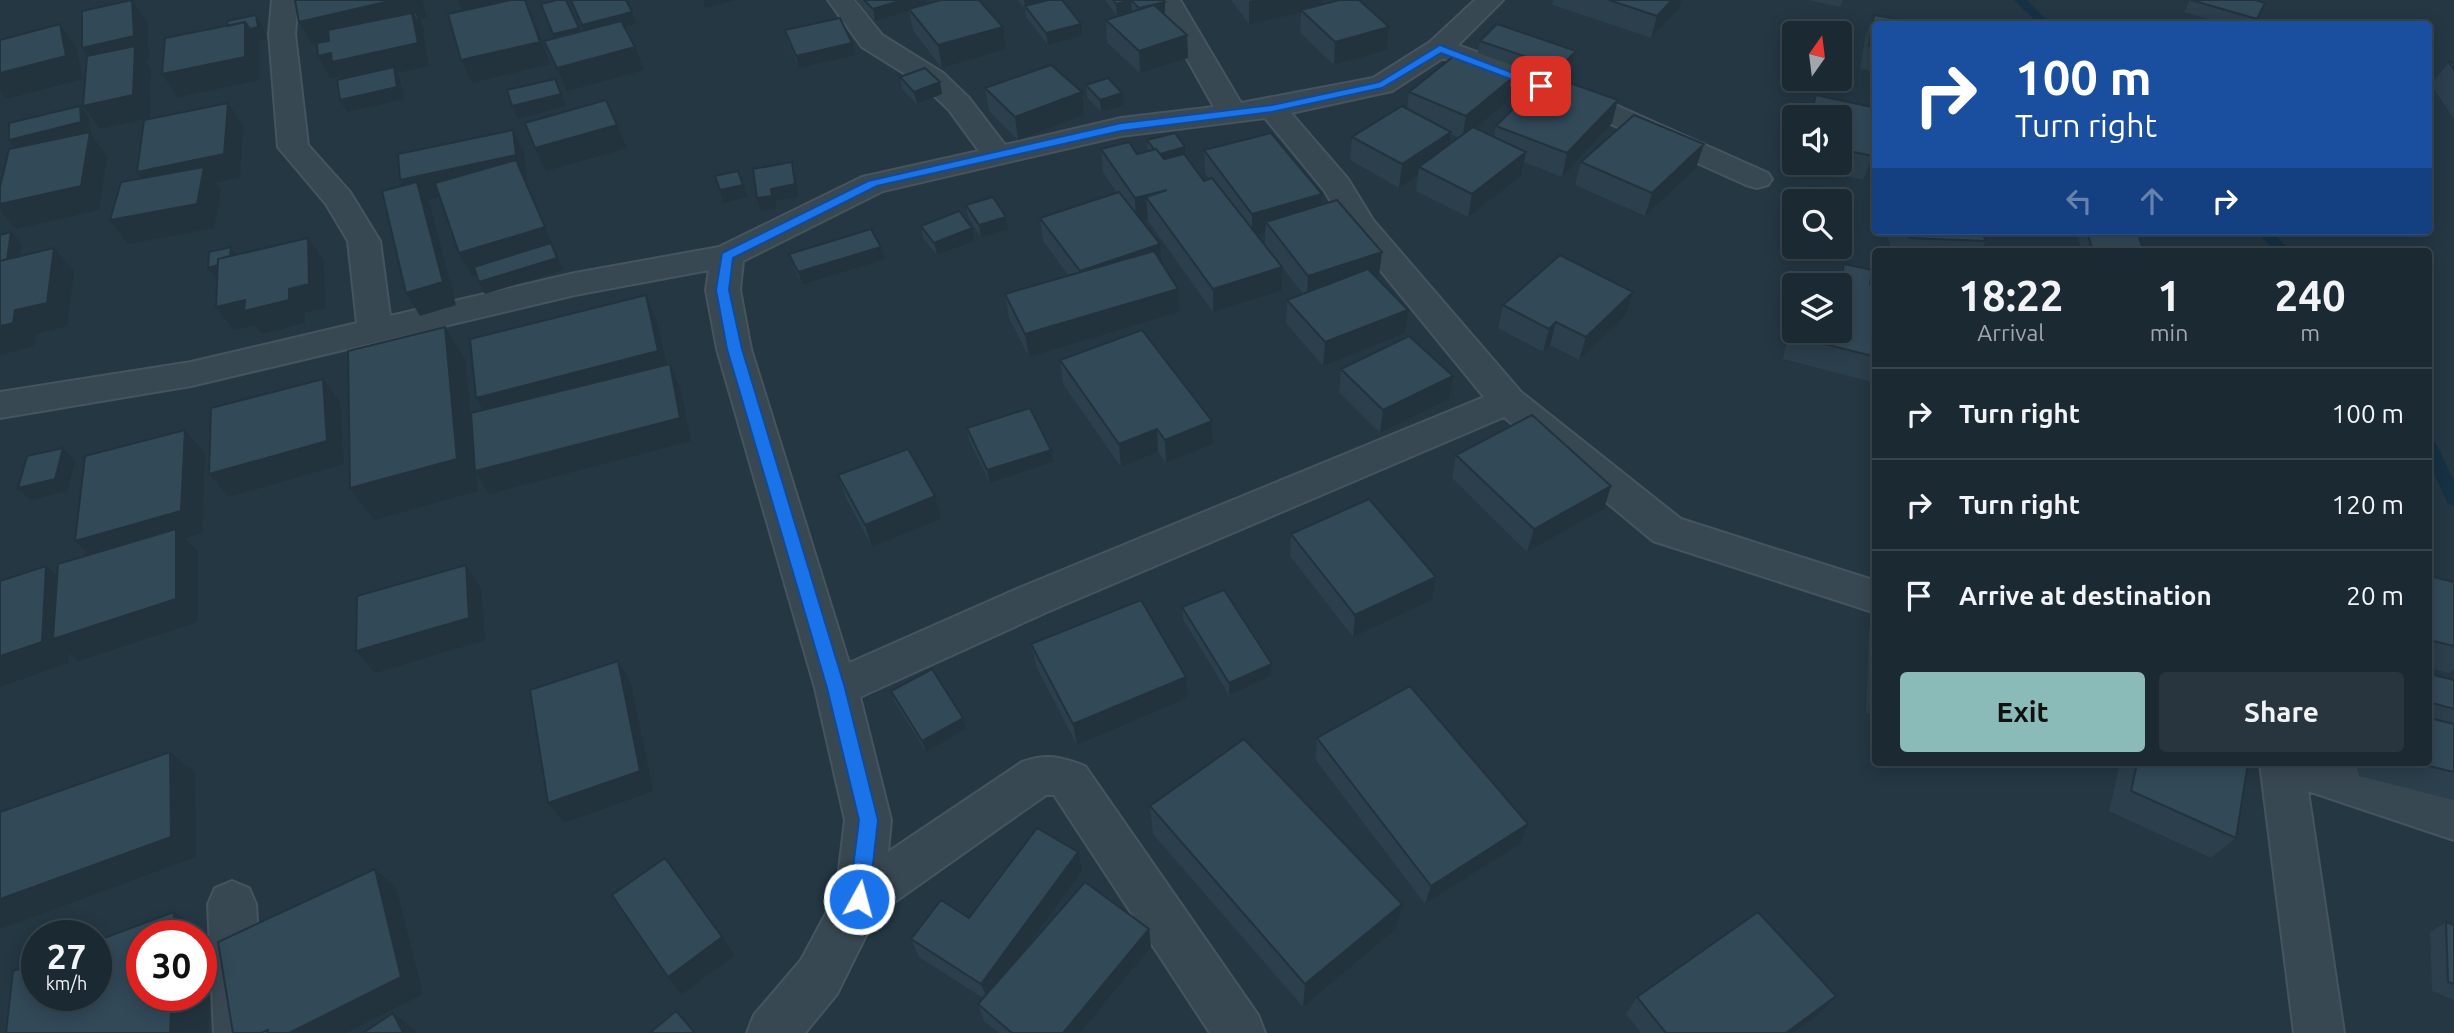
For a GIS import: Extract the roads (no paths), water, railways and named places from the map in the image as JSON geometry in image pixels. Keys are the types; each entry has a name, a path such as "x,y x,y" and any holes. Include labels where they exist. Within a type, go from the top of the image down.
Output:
{"street":[{"path":"285,0 282,34 293,147 339,199 364,241 375,330"},
{"path":"841,0 878,46 933,79 960,104 996,153"},
{"path":"1167,0 1233,114"},
{"path":"0,405 191,374 575,284 727,256 873,184 996,153 1121,127 1272,108 1382,85 1440,48 1490,0"},
{"path":"1440,48 1592,105 1757,179"},
{"path":"1272,108 1337,186 1360,225 1508,401 1667,530 1872,596"},
{"path":"727,256 723,290 734,349 836,688 868,820 859,899 819,977 772,1033"},
{"path":"836,688 1046,595 1508,401"},
{"path":"2284,766 2319,1033"},
{"path":"2293,766 2454,819"},
{"path":"859,899 1038,776 1055,775 1069,780 1241,1033"},
{"path":"232,904 239,1033"}],"waterway":[{"path":"2020,0 2042,21"},
{"path":"2267,235 2281,248"},
{"path":"2432,451 2454,499"}]}
